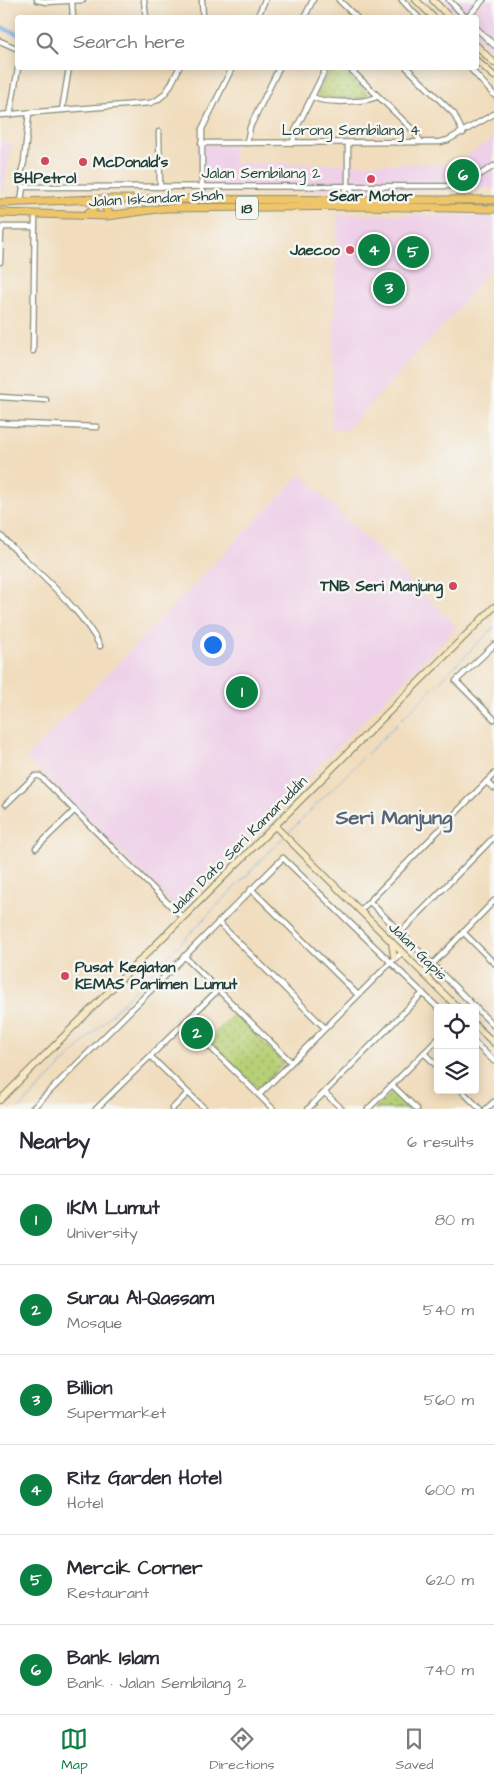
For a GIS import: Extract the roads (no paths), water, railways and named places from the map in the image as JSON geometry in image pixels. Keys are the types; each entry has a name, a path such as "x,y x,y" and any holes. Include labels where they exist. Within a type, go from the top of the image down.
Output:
{"main road":[{"name":"Jalan Iskandar Shah","path":"0,203 82,199 202,201 494,200"},
{"path":"82,199 93,205 92,211 86,215"},
{"path":"115,199 105,205 108,213 115,215"},
{"name":"Jalan Iskandar Shah","path":"0,213 115,215 165,208 361,206 494,208"}],"street":[{"path":"37,0 72,2 83,0"},
{"path":"144,0 146,15"},
{"path":"202,0 203,15"},
{"path":"258,15 266,0"},
{"path":"306,15 313,0"},
{"path":"339,0 352,15"},
{"path":"402,0 416,15"},
{"path":"416,0 431,15"},
{"path":"433,0 447,15"},
{"path":"449,0 464,15"},
{"path":"470,15 484,0"},
{"path":"72,2 73,15"},
{"path":"420,15 425,9"},
{"path":"479,31 494,45"},
{"path":"0,41 15,48"},
{"path":"479,48 494,63"},
{"path":"479,63 494,76"},
{"path":"10,115 18,70"},
{"path":"62,110 69,70"},
{"path":"0,115 150,103 159,100 166,94 178,70"},
{"path":"202,201 201,143 204,121 231,70"},
{"path":"248,143 250,127 278,70"},
{"path":"293,143 295,131 325,70"},
{"path":"351,70 416,133 421,142"},
{"path":"409,70 454,114 463,133"},
{"path":"472,70 494,95"},
{"path":"312,96 320,101 364,100 374,99 378,96"},
{"path":"21,202 22,187 19,181 24,162 29,113"},
{"name":"Lorong Sembilang 4","path":"201,143 348,143 448,140 494,114"},
{"path":"160,132 160,186"},
{"path":"340,200 348,186 348,143"},
{"name":"Jalan Sembilang 2","path":"22,187 201,185 458,186 494,166"},
{"path":"348,186 358,200"},
{"path":"33,350 36,214"},
{"path":"0,262 1,232 3,227 35,227"},
{"path":"0,398 46,400"},
{"path":"0,423 98,427"},
{"path":"0,536 75,611 92,630 100,646"},
{"name":"Jalan Dato Seri Kamaruddin","path":"0,1100 494,607"},
{"path":"494,645 456,681 494,719"},
{"path":"360,911 494,774"},
{"path":"6,804 38,775 184,918"},
{"path":"486,782 494,788"},
{"path":"36,848 75,810"},
{"name":"Jalan Gapis","path":"275,826 454,1004"},
{"path":"401,932 494,837"},
{"path":"32,1109 281,859 285,859 394,959 434,1004"},
{"path":"251,889 358,995"},
{"path":"370,902 494,1026"},
{"path":"424,974 494,902"},
{"path":"218,922 325,1028"},
{"path":"463,932 494,963"},
{"path":"391,942 394,959"},
{"path":"259,1095 401,952"},
{"path":"184,956 290,1062"},
{"path":"394,959 409,960"},
{"path":"96,1109 218,990"},
{"path":"308,1109 423,993"},
{"path":"479,1029 494,1043"},
{"path":"368,1109 434,1043"},
{"path":"207,1044 273,1109"},
{"path":"479,1047 494,1061"},
{"path":"424,1053 434,1063"},
{"path":"151,1057 205,1109"},
{"path":"392,1085 417,1109"},
{"path":"172,1109 188,1092"},
{"path":"325,1093 342,1109"},
{"path":"466,1094 480,1109"},
{"path":"486,1109 494,1102"}],"waterway":[{"path":"0,27 15,33"},
{"path":"286,835 494,627"},
{"path":"19,1109 283,838"}],"place":[{"name":"BHPetrol","path":"45,161"},
{"name":"McDonald's","path":"83,162"},
{"name":"Bank Islam","path":"463,175"},
{"name":"Sear Motor","path":"371,179"},
{"name":"Jaecoo","path":"350,250"},
{"name":"Ritz Garden Hotel","path":"374,250"},
{"name":"Mercik Corner","path":"413,252"},
{"name":"Billion","path":"389,288"},
{"name":"TNB Seri Manjung","path":"453,586"},
{"name":"IKM Lumut","path":"242,692"},
{"name":"Pusat Kegiatan KEMAS Parlimen Lumut","path":"65,976"},
{"name":"Surau Al-Qassam","path":"197,1033"}],"district":[{"name":"Seri Manjung","path":"394,817"}]}
